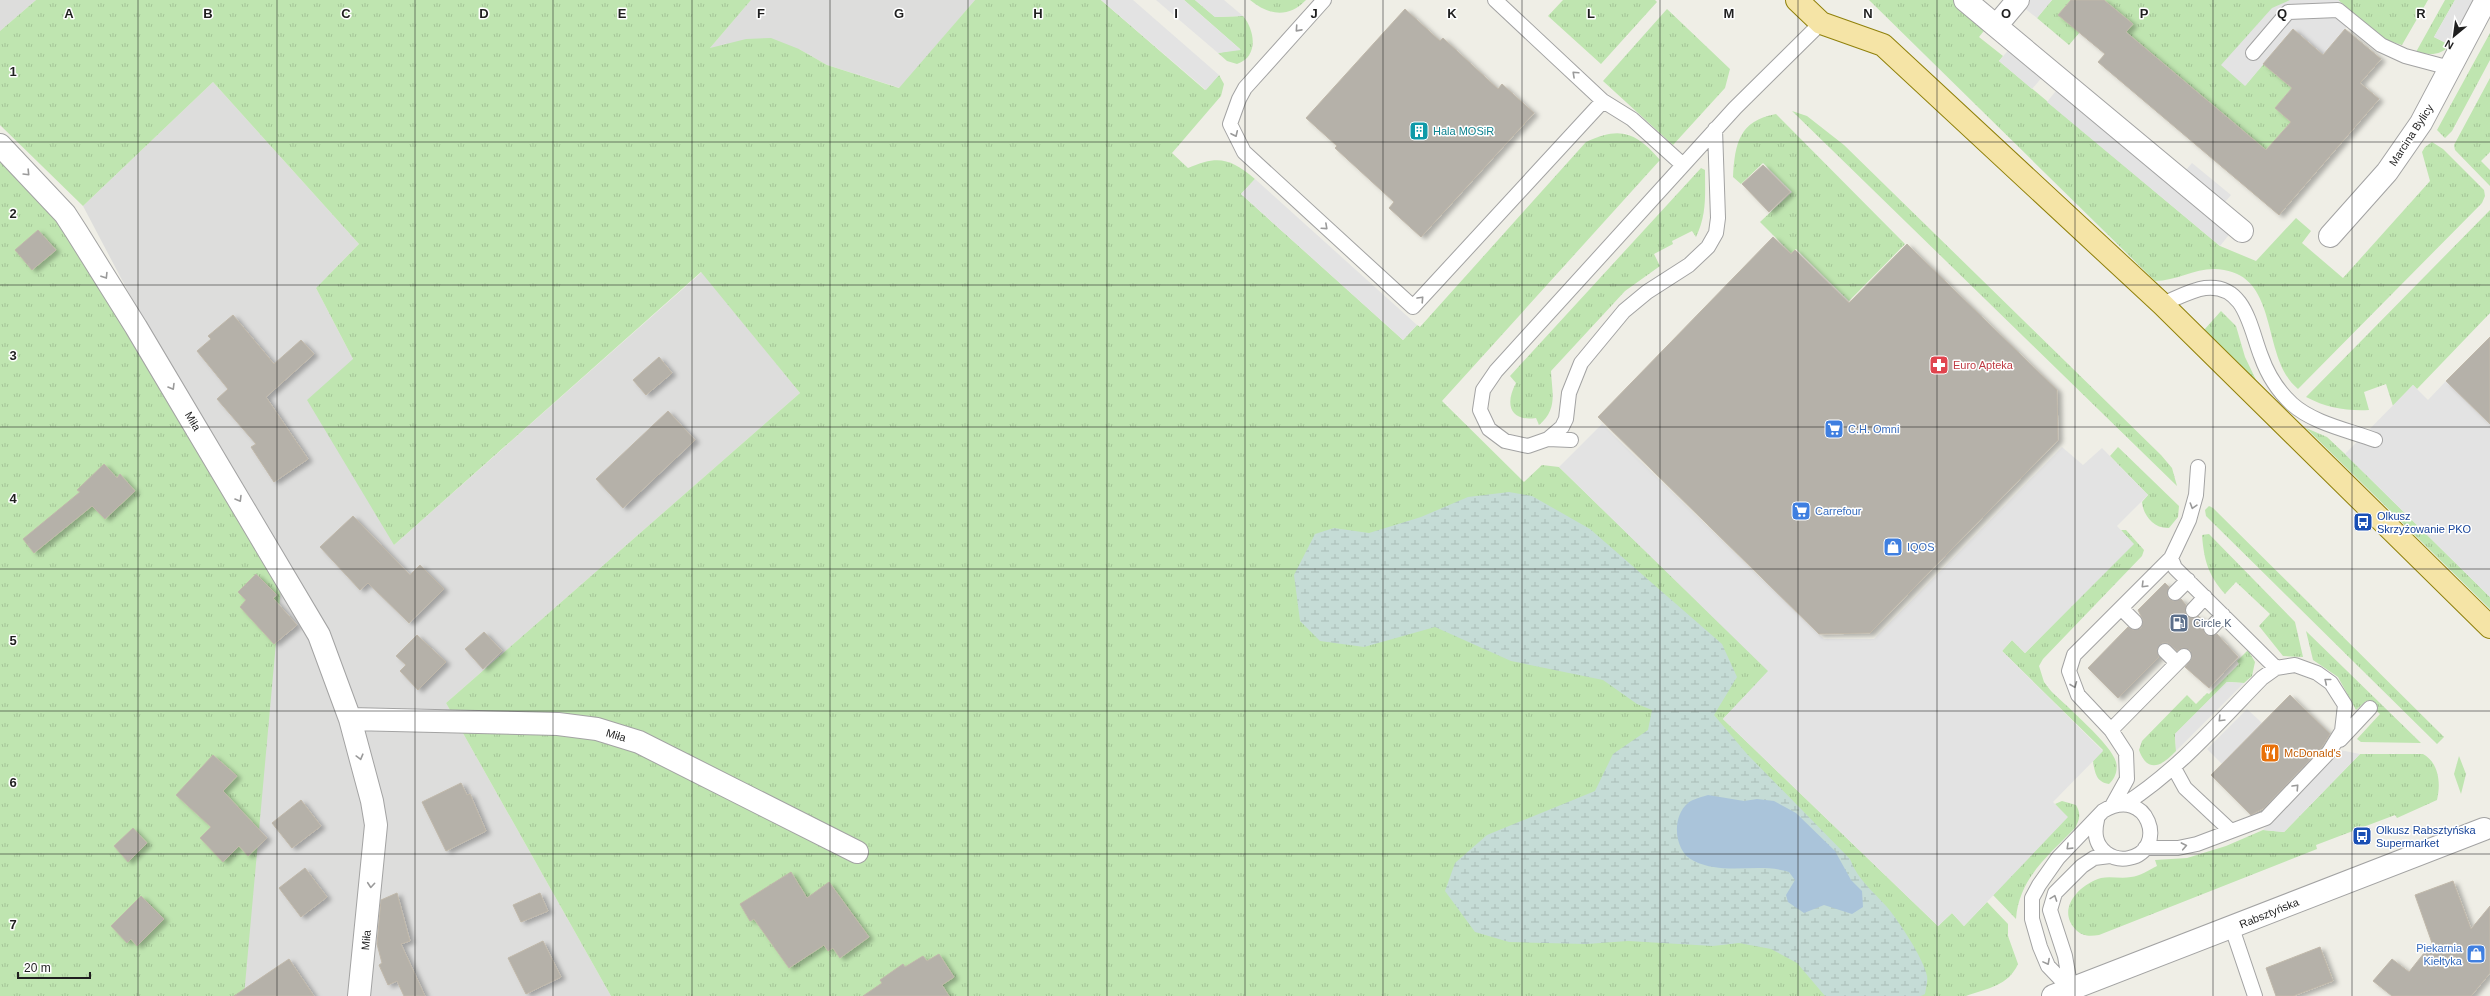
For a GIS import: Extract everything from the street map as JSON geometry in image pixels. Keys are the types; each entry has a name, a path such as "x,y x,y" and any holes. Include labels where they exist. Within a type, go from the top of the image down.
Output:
{"main road":[{"path":"1797,0 1821,23 1883,45 2162,304 2490,627"}],"street":[{"path":"1965,0 2242,231"},
{"path":"1996,26 2018,0"},
{"name":"Marcina Bylicy","path":"2330,236 2387,172 2421,123 2486,0"},
{"name":"Miła","path":"0,144 65,214 136,327 319,635 350,719 372,801 376,825 359,996"},
{"name":"Miła","path":"350,719 558,724 597,729 639,742 857,852"},
{"name":"Rabsztyńska","path":"2066,994 2484,828"}],"lane":[{"path":"1324,0 1245,88 1239,99 1230,124 1244,152 1414,307 1603,101"},
{"path":"1495,0 1603,101 1632,119 1683,165"},
{"path":"2253,53 2288,12 2338,10 2381,45 2405,56 2450,68"},
{"path":"1715,129 1718,218 1716,233 1708,247 1689,265 1647,292 1624,311 1581,363 1569,392 1566,419 1562,427 1548,439 1528,446 1505,440 1489,429 1480,410 1483,390 1496,371 1715,129 1821,23"},
{"path":"2162,304 2204,288 2219,288 2230,293 2245,309 2261,357 2274,382 2292,404 2316,419 2375,440"},
{"path":"1548,439 1571,440"},
{"path":"2119,805 2127,778 2126,753 2111,730 2078,694 2069,672 2074,655 2171,558 2189,520 2196,495 2198,467"},
{"path":"2171,558 2175,568 2276,668"},
{"path":"2175,593 2188,580"},
{"path":"2193,610 2205,597"},
{"path":"2121,608 2135,622"},
{"path":"2211,628 2223,615"},
{"path":"2111,730 2180,659 2165,651"},
{"path":"2066,994 2048,966 2040,947 2032,919 2032,898 2058,858 2097,820 2104,811 2119,805 2151,787 2174,768 2262,678 2276,668 2295,665 2317,673 2331,683 2345,705 2342,731 2329,752"},
{"path":"2145,848 2191,845 2266,818 2370,708"},
{"path":"2174,768 2185,788 2231,831"},
{"path":"2097,820 2095,830 2096,841 2102,850 2117,859 2131,858 2145,848 2149,841 2150,824 2141,810 2119,805"},
{"path":"2066,994 2064,956 2050,910 2055,893 2082,866 2094,858 2110,856"},
{"path":"2232,928 2255,996"}],"shaded area":[{"path":"0,0 36,0 0,31"},
{"path":"751,0 975,0 900,88 827,65 799,49 709,49"},
{"path":"1101,0 1133,0 1219,75 1206,90"},
{"path":"1156,0 1184,0 1241,50 1218,53"},
{"path":"1195,0 1224,0 1243,16 1215,17"},
{"path":"2029,0 2052,0 2037,18 2023,7"},
{"path":"2290,0 2338,0 2356,16 2323,55 2293,30 2245,86 2221,65 2272,8"},
{"path":"2455,0 2475,0 2450,45 2434,37"},
{"path":"2011,47 2045,74 2032,89 1999,61"},
{"path":"213,82 359,244 316,288 353,359 394,545 702,272 800,393 446,703 611,996 97,996 161,354 83,206"},
{"path":"2059,87 2175,183 2192,163 2231,195 2213,216 2232,231 2220,246 2047,102"},
{"path":"1255,179 1417,325 1403,340 1241,194"},
{"path":"2446,381 2490,424 2490,597 2345,454 2413,385 2428,400"},
{"path":"1602,424 1824,639 1874,639 2062,447 2083,465 2102,448 2148,495 2117,526 2134,544 2025,653 2012,640 2002,651 2103,751 2053,802 2068,817 1964,926 1952,913 1938,926 1723,719 1768,671 1559,467"},
{"path":"2227,682 2244,683 2176,751 2175,734"},
{"path":"2247,709 2262,723 2222,764 2207,749"},
{"path":"2340,750 2360,754 2284,832 2263,830"},
{"path":"1708,795 1744,801 1757,799 1774,801 1796,813 1835,851 1851,880 1862,891 1863,907 1852,914 1824,905 1804,913 1788,902 1786,895 1795,880 1789,872 1765,868 1718,868 1694,861 1687,856 1682,850 1677,834 1679,817 1688,803"}],"green space":[{"path":"36,0 751,0 710,48 746,39 771,38 799,49 827,65 899,88 975,0 1101,0 1205,90 1219,75 1224,84 1221,96 1172,153 1188,168 1208,161 1223,161 1231,163 1255,179 1241,194 1403,340 1417,325 1420,327 1586,142 1609,134 1627,134 1643,143 1660,160 1442,401 1524,482 1542,465 1559,467 1769,671 1723,719 1938,926 1952,913 1964,926 1987,902 2008,924 2008,936 2018,964 2009,977 2003,982 1966,996 611,996 446,703 800,393 701,272 394,545 307,400 353,359 316,288 359,244 213,82 83,206 0,125 0,31"},
{"path":"1184,0 1195,0 1215,17 1243,16 1252,35 1253,43 1249,56 1244,61 1237,64 1227,61 1218,53 1240,49"},
{"path":"1250,0 1306,0 1292,10 1278,13 1264,9"},
{"path":"1563,0 1655,0 1657,2 1601,64 1548,16"},
{"path":"1869,0 1955,0 1987,27 1979,37 2003,56 1999,61 2220,246 2256,261 2296,218 2311,231 2302,243 2343,278 2430,181 2422,152 2425,147 2432,142 2443,149 2484,190 2485,196 2482,203 2298,389 2286,376 2273,341 2262,304 2254,288 2242,276 2224,270 2215,269 2198,271 2172,279 2155,281"},
{"path":"2052,0 2071,0 2058,15 2080,32 2069,45 2037,18"},
{"path":"2104,0 2290,0 2245,86 2263,64 2292,88 2275,108 2291,122 2263,153 2255,141 2126,32 2132,24"},
{"path":"2338,0 2428,0 2402,45 2386,40"},
{"path":"2445,0 2455,0 2434,37 2450,45 2439,53 2426,54 2416,52"},
{"path":"1667,9 1730,69 1725,88 1673,145 1603,81"},
{"path":"2490,33 2490,60 2452,131 2445,138 2437,130"},
{"path":"2490,78 2490,152 2481,161 2490,170 2490,186 2455,150 2454,145"},
{"path":"1792,111 1807,116 1844,145 2161,455 2172,468 2177,486"},
{"path":"1776,114 1905,244 1849,301 1796,249 1791,253 1760,222 1792,192 1763,163 1741,184 1733,177 1735,154 1741,135 1754,122 1764,117"},
{"path":"0,160 66,232 283,565 244,996 0,996"},
{"path":"1701,168 1705,170 1705,204 1700,229 1696,237 1692,231 1672,241 1673,244 1654,254 1660,266 1625,291 1551,371 1553,394 1551,407 1545,419 1539,425 1536,418 1520,417 1515,414 1510,404 1516,383 1510,376"},
{"path":"2490,210 2490,313 2417,389 2413,385 2393,406 2386,384 2364,392 2369,410 2337,408 2321,404 2306,397"},
{"path":"2221,311 2236,326 2245,357 2257,382 2204,330"},
{"path":"2306,428 2327,437 2345,454 2490,597 2490,609"},
{"path":"2118,447 2179,506 2178,517 2169,528 2164,528 2154,524 2147,516 2142,502 2148,495 2110,456"},
{"path":"1509,492 1532,496 1590,529 1722,644 1737,677 1714,715 1747,754 1850,859 1861,879 1892,913 1910,940 1925,969 1927,985 1925,994 1921,996 1825,996 1797,963 1771,949 1739,943 1713,946 1628,941 1586,944 1509,942 1475,932 1445,891 1455,863 1487,835 1595,791 1613,754 1648,730 1652,710 1637,704 1603,680 1511,661 1435,627 1364,647 1320,641 1300,621 1294,575 1315,534 1334,528 1369,533 1421,517 1468,497"},
{"path":"2209,506 2213,508 2444,737 2437,744 2206,516 2205,510"},
{"path":"2121,530 2126,530 2144,550 2142,556 2043,659 2039,666 2044,682 2051,691 2077,715 2113,755 2117,765 2114,777 2109,784 2099,779 2093,761 2103,750 2002,651 2012,640 2025,653 2133,544"},
{"path":"2209,534 2295,622 2303,657 2283,656 2259,626 2270,614 2236,582 2225,594 2219,587 2208,567 2204,552 2202,535"},
{"path":"2306,631 2421,743 2361,742 2357,739 2380,714 2366,701 2356,710 2338,677 2313,660"},
{"path":"2248,650 2255,662 2252,676 2244,683 2227,682 2175,734 2176,751 2161,763 2151,765 2147,763 2139,750 2142,741 2187,695 2196,704 2207,693 2209,694 2239,664 2237,661"},
{"path":"2360,754 2423,754 2436,768 2438,774 2439,787 2437,800 2397,818 2395,815 2316,845 2317,849 2099,935 2090,936 2081,934 2070,922 2068,914 2072,899 2085,886 2093,881 2105,877 2127,878 2138,875 2157,866 2155,860 2187,858 2226,846 2263,830 2284,832"},
{"path":"2459,756 2466,774 2461,794 2454,774"},
{"path":"2062,801 2076,805 2079,811 2078,822 2075,828 2046,858 2029,879 2018,904 2016,919 1993,895 2067,817 2055,804"}],"building":[{"path":"2071,0 2104,0 2133,24 2126,32 2266,150 2291,122 2275,108 2292,88 2263,64 2293,29 2323,55 2345,29 2381,59 2360,83 2379,99 2279,215 2098,62 2105,54 2058,15"},
{"name":"Hala MOSiR","path":"1405,9 1440,41 1443,38 1498,89 1502,84 1534,113 1421,237 1389,208 1394,202 1335,148 1337,146 1306,118"},
{"path":"1763,165 1790,192 1769,212 1742,184"},
{"path":"38,230 56,250 32,270 15,250"},
{"name":"C.H. Omni","path":"1773,237 1791,254 1795,250 1849,303 1907,244 2057,390 2058,440 1870,633 1819,634 1598,417"},
{"path":"233,315 274,364 301,340 314,354 266,397 308,459 274,482 251,447 256,444 217,399 228,389 197,351 211,339 208,336"},
{"path":"2490,337 2490,424 2446,381"},
{"path":"659,357 672,373 646,395 633,380"},
{"path":"668,411 695,440 623,508 596,479"},
{"path":"104,464 117,478 120,474 135,491 105,519 92,506 34,553 23,539 80,492 77,490"},
{"path":"353,516 410,575 420,565 444,589 409,623 368,583 360,590 320,547"},
{"path":"256,574 277,595 273,598 297,625 274,644 240,607 246,600 238,592"},
{"path":"2165,583 2169,587 2167,595 2169,599 2173,601 2181,599 2186,605 2185,612 2187,616 2192,618 2198,616 2205,622 2203,627 2205,634 2210,636 2217,634 2238,657 2209,688 2185,667 2192,658 2190,650 2182,648 2177,651 2168,643 2162,643 2157,649 2159,657 2118,698 2088,668 2128,627 2133,630 2141,628 2143,620 2138,610"},
{"path":"484,632 502,651 483,669 465,649"},
{"path":"417,635 446,662 418,690 400,671 406,665 396,656"},
{"name":"McDonald's","path":"2290,695 2330,734 2322,747 2264,808 2251,815 2211,775"},
{"path":"213,755 237,776 223,791 267,838 248,856 239,846 223,862 200,838 211,827 176,795"},
{"path":"461,783 467,795 470,794 486,831 446,851 422,802"},
{"path":"301,800 321,826 292,848 272,823"},
{"path":"133,828 147,843 128,862 114,846"},
{"path":"305,868 327,897 301,917 279,888"},
{"path":"791,872 807,898 829,882 869,937 840,958 833,948 828,951 824,945 789,968 754,919 750,921 740,904"},
{"path":"2453,881 2471,929 2490,906 2490,973 2471,996 2392,996 2373,981 2392,959 2409,972 2432,943 2415,895"},
{"path":"397,893 410,941 401,944 425,996 404,996 397,981 388,985 379,965 382,963 377,944 381,900"},
{"path":"540,893 548,911 521,922 513,905"},
{"path":"141,896 164,919 137,946 131,939 127,943 111,926"},
{"path":"543,941 561,977 526,994 508,958"},
{"path":"2320,947 2333,981 2293,996 2276,996 2266,968"},
{"path":"939,954 954,977 942,985 949,996 863,996 882,983 880,980 903,964 905,967 923,956 927,961"},
{"path":"289,959 314,996 234,996 271,971"}],"place":[{"name":"Hala MOSiR","path":"1419,131"},
{"name":"Euro Apteka","path":"1939,365"},
{"name":"C.H. Omni","path":"1834,429"},
{"name":"Carrefour","path":"1801,511"},
{"name":"Olkusz Skrzyżowanie PKO","path":"2363,522"},
{"name":"IQOS","path":"1893,547"},
{"name":"Circle K","path":"2179,623"},
{"name":"McDonald's","path":"2270,753"},
{"name":"Olkusz Rabsztyńska Supermarket","path":"2362,836"},
{"name":"Piekarnia Kiełtyka","path":"2476,954"}]}
